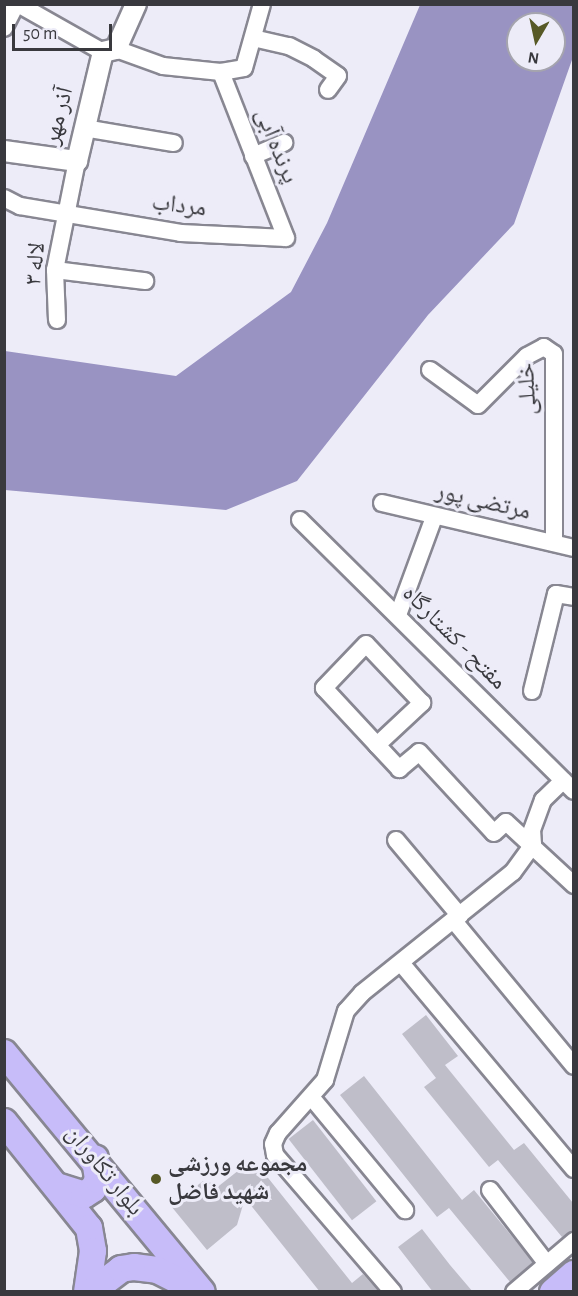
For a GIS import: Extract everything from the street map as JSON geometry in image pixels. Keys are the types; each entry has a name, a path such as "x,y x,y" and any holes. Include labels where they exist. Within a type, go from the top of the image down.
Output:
{"main road":[{"name":"بلوار تکاوران","path":"4,1053 95,1158 201,1292"},
{"name":"بلوار تکاوران","path":"4,1122 60,1187 89,1228 93,1251 87,1292"},
{"path":"60,1187 84,1195 93,1190 98,1180 95,1158"},
{"path":"91,1292 121,1269 134,1267 157,1270 201,1292"},
{"path":"553,1292 573,1274"}],"street":[{"path":"4,28 17,4 110,50 163,66 221,72 244,68 262,4"},
{"name":"آذر مهر","path":"4,151 77,161 84,128 110,50 136,4"},
{"path":"253,38 289,46 314,59 338,76 328,90"},
{"name":"پرنده آبی","path":"221,72 286,238"},
{"path":"84,128 174,143"},
{"path":"253,156 284,143"},
{"name":"لاله ۳","path":"57,320 55,270 77,161"},
{"name":"مرداب","path":"4,198 20,206 67,212 181,233 286,238"},
{"path":"55,270 146,281"},
{"name":"خلیلی","path":"430,370 478,405 526,356 544,347 554,354 554,543"},
{"name":"مرتضی پور","path":"382,503 573,548"},
{"path":"398,615 434,517"},
{"name":"مفتح - کشتارگاه","path":"300,520 568,786"},
{"path":"532,690 556,594 573,597"},
{"path":"377,745 422,703 366,644 324,688 399,769 419,752 494,833 506,822 573,885"},
{"path":"393,1292 275,1155 273,1144 278,1133 326,1080 346,1011 362,993 513,872 532,844 532,830 543,800 568,786"},
{"path":"396,840 573,1066"},
{"path":"401,963 573,1169"},
{"path":"312,1098 405,1210"},
{"path":"490,1191 547,1264"},
{"path":"514,1292 573,1241"}],"shaded area":[{"path":"420,5 573,5 573,57 514,224 428,315 297,481 226,510 5,490 5,351 176,376 291,292 327,223"}],"building":[{"path":"426,1015 458,1056 445,1065 514,1150 524,1143 573,1203 573,1231 562,1237 498,1160 489,1167 424,1087 436,1078 402,1034"},
{"path":"364,1076 462,1200 474,1190 533,1262 510,1282 449,1208 437,1217 340,1095"},
{"path":"313,1120 376,1201 352,1220 289,1139"},
{"path":"253,1159 352,1283 363,1274 379,1292 320,1292 245,1198 237,1225 207,1250 171,1206 203,1181 220,1185"},
{"path":"422,1229 473,1292 433,1292 398,1247"}],"place":[{"name":"مجموعه ورزشی شهید فاضل","path":"156,1179"}]}
